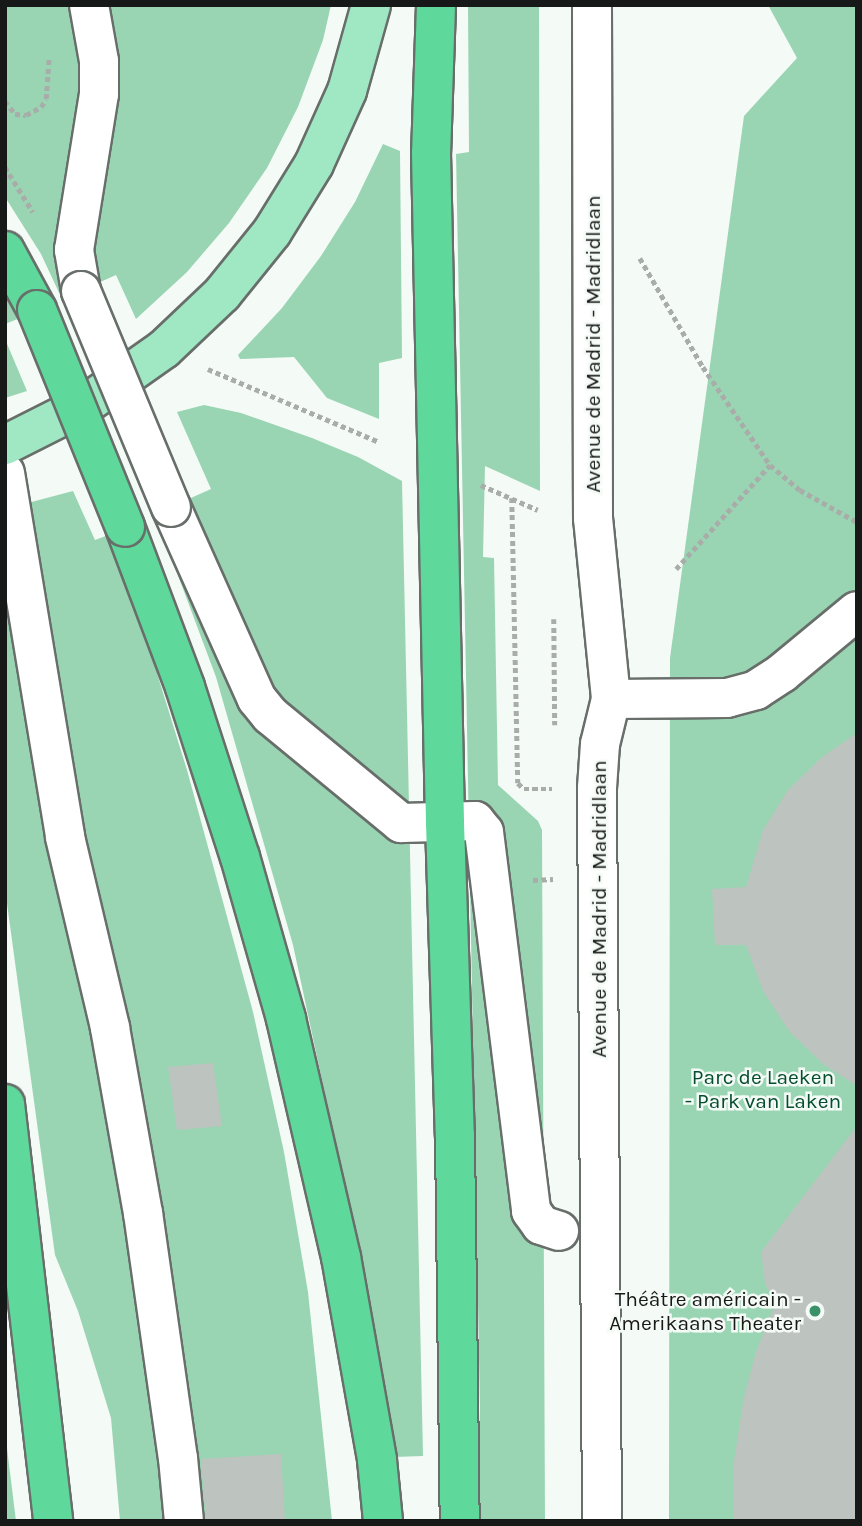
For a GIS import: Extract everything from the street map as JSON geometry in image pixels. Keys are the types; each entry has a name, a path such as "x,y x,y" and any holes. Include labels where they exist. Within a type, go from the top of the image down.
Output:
{"highway":[{"path":"407,5 430,153"},
{"path":"436,5 430,153 444,823 455,1136 460,1521"},
{"path":"5,251 37,310 125,527 185,687 240,857 286,1019 341,1257 377,1460 383,1521"},
{"path":"5,1104 53,1521"}],"main road":[{"path":"5,445 86,404 164,349 222,294 272,232 314,164 346,92 371,5"}],"street":[{"path":"89,5 99,72 74,250 81,291 257,699 270,715 401,823 475,821 485,832 531,1211 541,1225 559,1231"},
{"name":"Avenue de Madrid - Madridlaan","path":"592,5 593,518 611,699 600,744 597,788 602,1521"},
{"path":"5,472 65,837 110,1028 143,1213 178,1458 184,1521"},
{"path":"611,699 727,698 756,690 782,673 857,611"}],"path":[{"path":"5,101 15,114 26,115 41,107 46,99 49,47"},
{"path":"637,252 703,367 770,465 800,491 857,522"},
{"path":"209,368 377,441"},
{"path":"676,569 770,465"},
{"path":"481,485 538,510"},
{"path":"512,498 518,783 524,789 556,789"}],"green space":[{"path":"5,5 331,5 323,40 298,107 267,168 229,223 187,272 136,319 116,275 62,299 41,254 5,197"},
{"path":"468,5 539,5 540,491 485,466 483,557 494,558 498,785 538,821 542,830 545,1521 477,1521 480,1408 456,154 469,152"},
{"name":"Parc de Laeken - Park van Laken","path":"768,5 857,5 857,1521 669,1521 670,658 744,116 797,58"},
{"path":"383,144 400,151 402,358 379,363 379,419 327,398 294,357 240,359 238,355 282,308 321,256 355,202"},
{"path":"5,282 25,316 5,324"},
{"path":"5,339 27,391 5,398"},
{"path":"204,405 241,413 312,438 358,457 402,481 423,1456 394,1457 360,1257 293,945 216,677 155,514 211,489 177,412"},
{"path":"73,491 95,540 111,534 120,554 187,770 253,1012 284,1152 308,1292 332,1521 120,1521 111,1418 78,1311 55,1255 5,889 5,509"},
{"path":"5,1432 16,1521 5,1521"}],"building":[{"path":"857,733 857,1086 823,1064 789,1031 763,991 746,945 715,945 712,889 746,887 763,830 788,790 822,757"},
{"path":"213,1063 222,1126 177,1130 168,1067"},
{"name":"Théâtre américain - Amerikaans Theater","path":"857,1126 857,1521 733,1521 734,1461 744,1397 756,1352 775,1304 765,1283 761,1252"},
{"path":"281,1454 285,1521 206,1521 201,1459"}],"place":[{"name":"Théâtre américain - Amerikaans Theater","path":"815,1311"}]}
